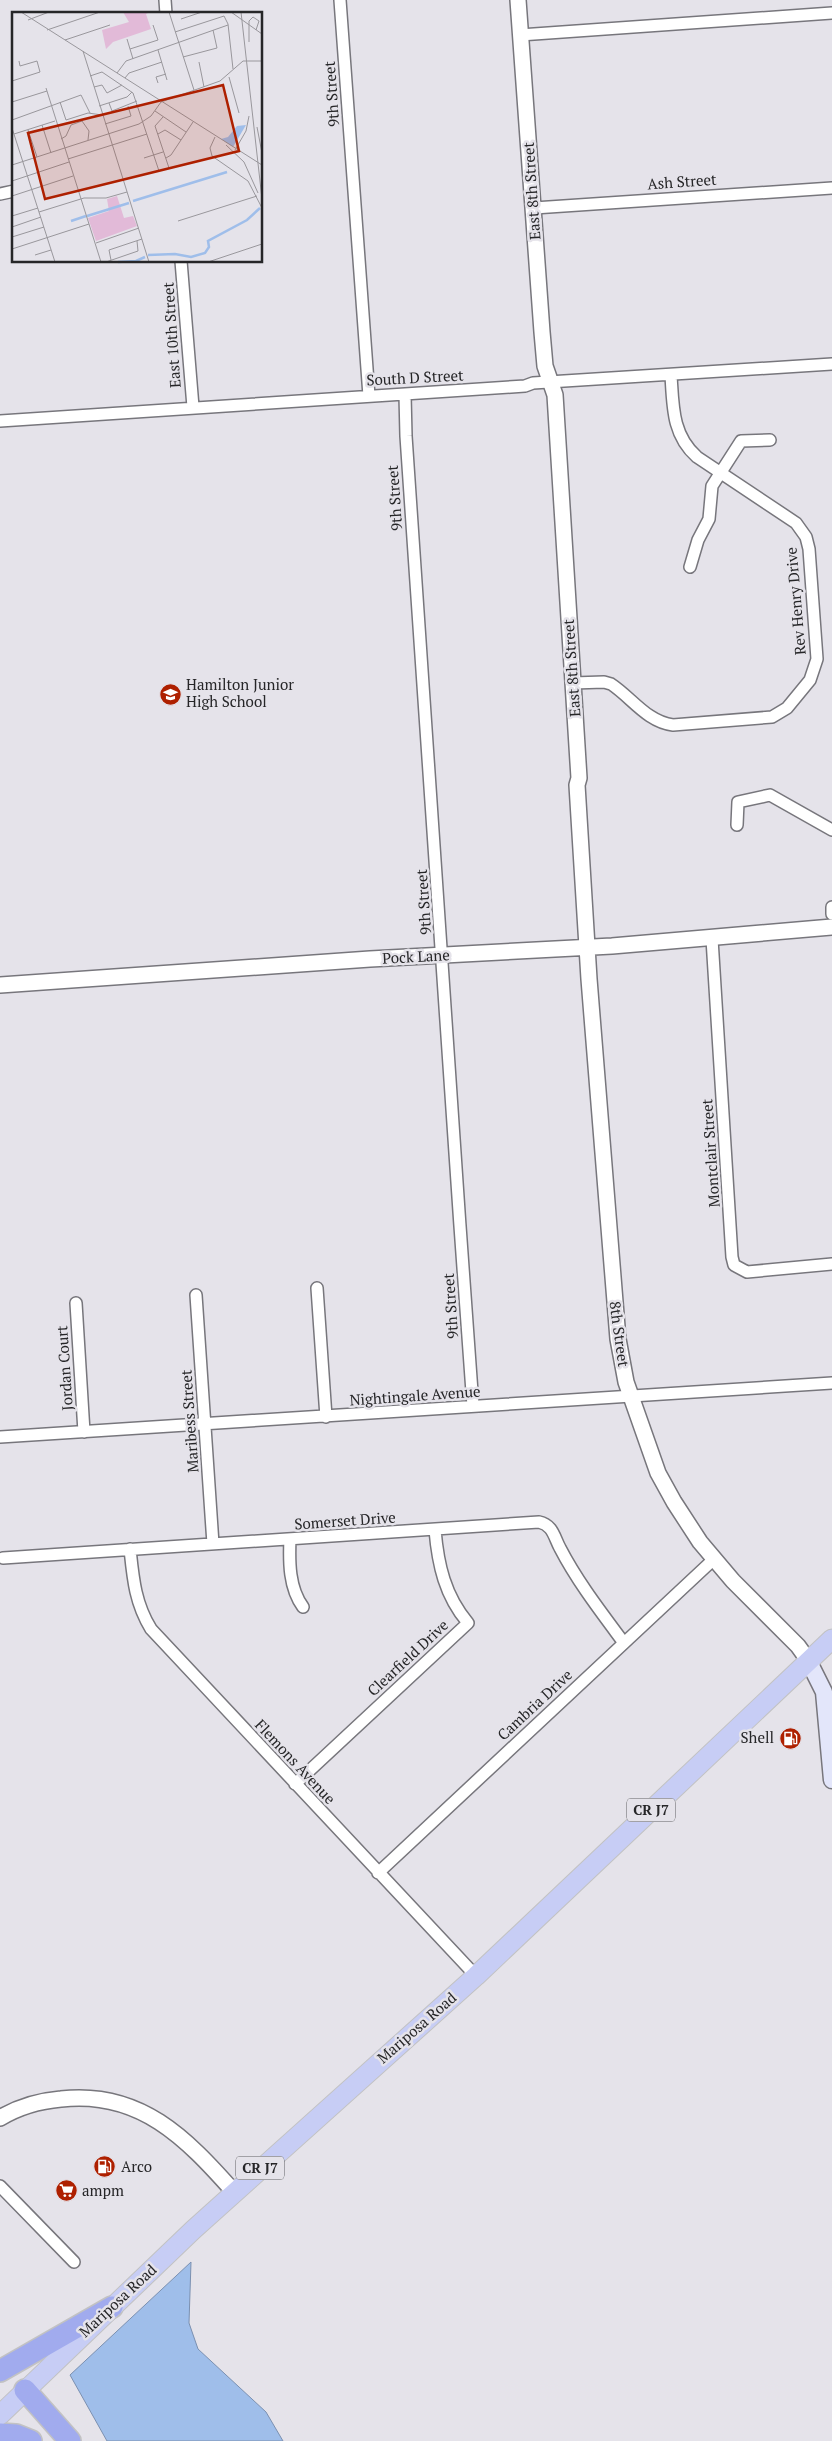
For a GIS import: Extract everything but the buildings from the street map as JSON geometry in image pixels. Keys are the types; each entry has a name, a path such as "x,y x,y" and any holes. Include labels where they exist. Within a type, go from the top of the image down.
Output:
{"highway":[{"path":"0,2371 112,2307"},
{"path":"25,2390 70,2441"},
{"path":"0,2434 16,2435 31,2441"}],"main road":[{"name":"Mariposa Road","path":"0,2415 234,2192 476,1976 832,1639"},
{"path":"808,1660 824,1692 832,1780"}],"street":[{"name":"9th Street","path":"340,0 369,396"},
{"name":"East 8th Street","path":"518,0 544,358 551,384 573,683 579,778 577,785 588,948"},
{"path":"520,35 832,13"},
{"name":"Ash Street","path":"534,208 832,188"},
{"name":"East 10th Street","path":"182,262 193,407"},
{"name":"South D Street","path":"0,421 193,407 405,395 832,364"},
{"name":"Rev Henry Drive","path":"573,683 604,682 610,684 653,718 664,724 673,725 772,717 787,708 810,680 817,659 809,549 806,537 792,519 698,457 683,442 673,413 671,375"},
{"name":"9th Street","path":"405,395 406,436 445,1022 473,1406"},
{"path":"690,567 698,540 708,519 712,486 720,472 742,441 770,440"},
{"path":"737,825 738,802 770,795 832,830"},
{"path":"832,908 832,914"},
{"name":"Pock Lane","path":"0,985 121,975 588,948 832,927"},
{"name":"Montclair Street","path":"712,938 734,1265 747,1272 832,1264"},
{"name":"8th Street","path":"588,948 614,1312 626,1382 658,1473 674,1502 714,1559 733,1582 798,1646 808,1660"},
{"path":"317,1288 326,1417"},
{"name":"Maribess Street","path":"196,1295 213,1544"},
{"name":"Jordan Court","path":"76,1303 84,1432"},
{"name":"Nightingale Avenue","path":"0,1437 832,1383"},
{"name":"Somerset Drive","path":"3,1558 533,1522 544,1523 552,1530 574,1571 624,1642"},
{"name":"Clearfield Drive","path":"295,1784 468,1623 453,1603 440,1571 435,1530"},
{"path":"290,1539 290,1570 297,1599 303,1607"},
{"name":"Flemons Avenue","path":"130,1550 135,1593 141,1611 151,1628 476,1976"},
{"name":"Cambria Drive","path":"378,1873 714,1559"},
{"path":"0,2118 16,2108 38,2101 76,2097 115,2101 143,2112 176,2133 198,2152 234,2192"},
{"path":"0,2186 74,2262"}],"water":[{"path":"191,2262 189,2323 198,2349 266,2412 283,2441 107,2441 70,2375"}],"place":[{"name":"Hamilton Junior High School","path":"170,694"},
{"name":"Shell","path":"790,1738"},
{"name":"Arco","path":"105,2167"},
{"name":"ampm","path":"66,2191"}]}
